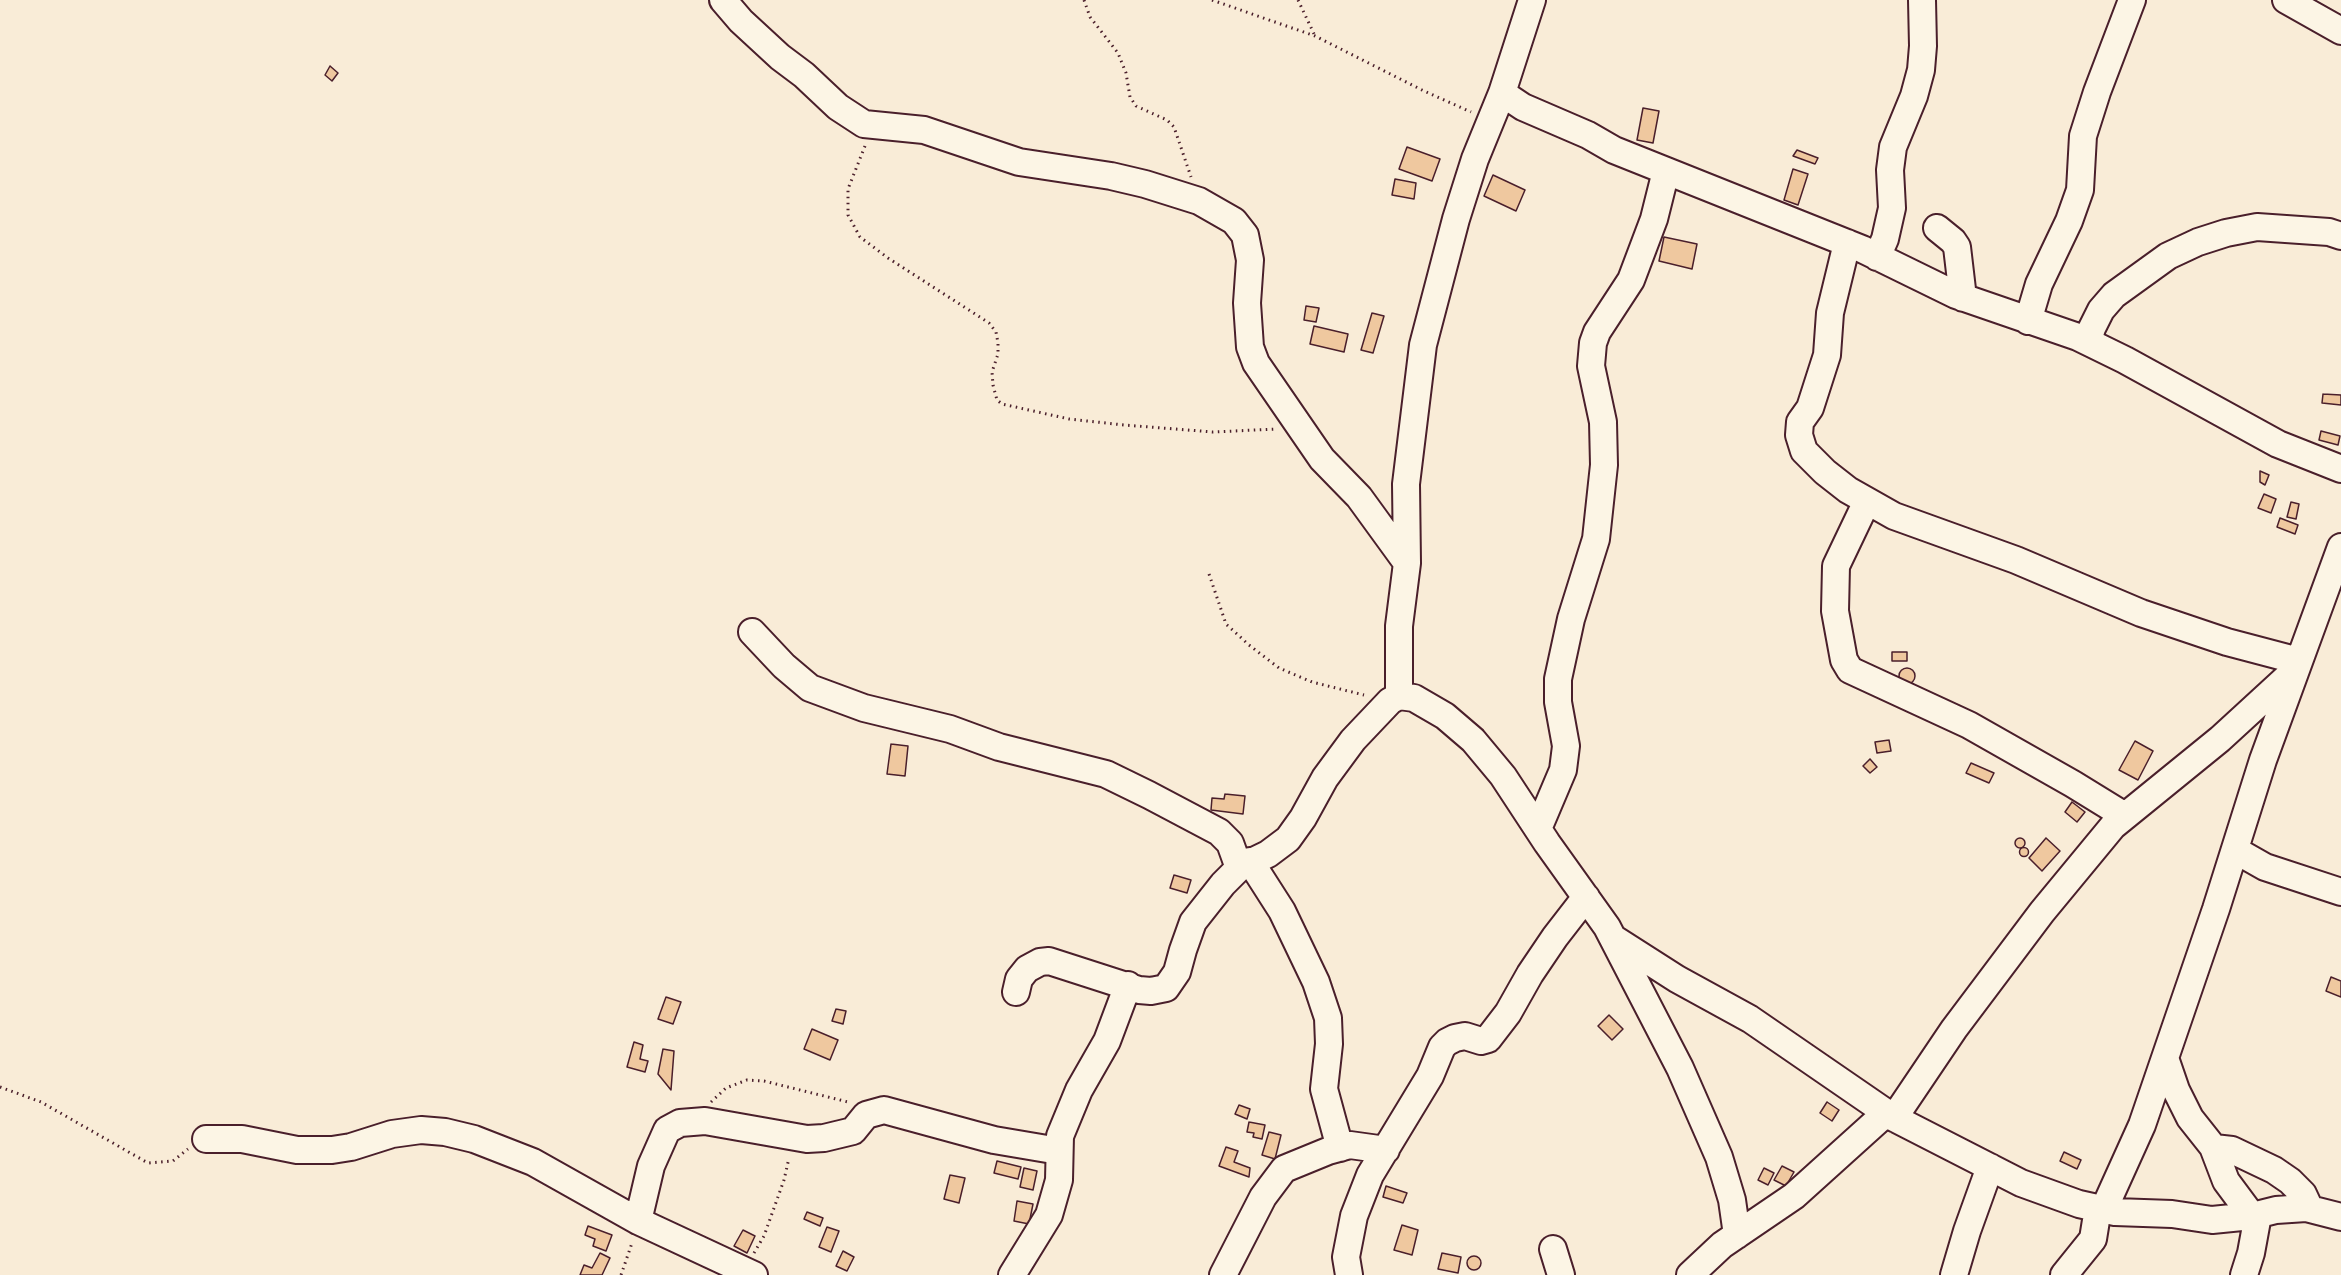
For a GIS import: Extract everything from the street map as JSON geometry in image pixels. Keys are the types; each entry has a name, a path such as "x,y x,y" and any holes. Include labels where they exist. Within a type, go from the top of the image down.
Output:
{"street":[{"path":"723,0 741,21 780,57 804,75 838,107 864,124 924,130 1019,162 1111,176 1145,184 1199,201 1234,221 1245,235 1250,260 1247,303 1250,347 1256,363 1322,459 1359,496 1407,563"},
{"path":"1395,699 1399,627 1407,563 1406,484 1423,345 1456,219 1490,120 1502,93 1532,0"},
{"path":"1877,257 1885,239 1892,208 1890,170 1893,147 1914,96 1921,70 1922,0"},
{"path":"2028,321 2039,284 2069,221 2080,190 2083,136 2111,50 2132,0"},
{"path":"2286,0 2341,31"},
{"path":"1502,93 1523,107 1588,135 1614,150 1847,243 1963,298 2088,342 2278,444 2341,469"},
{"path":"1538,829 1563,770 1566,746 1558,702 1558,679 1571,619 1596,539 1603,455 1603,422 1591,366 1593,343 1597,332 1631,280 1654,219 1666,171"},
{"path":"2088,342 2101,310 2114,295 2168,256 2198,242 2226,232 2256,226 2329,231 2341,236"},
{"path":"1937,228 1957,247 1963,298"},
{"path":"1847,243 1830,313 1827,355 1810,408 1800,422 1799,435 1804,451 1825,472 1848,490 1894,516 2016,560 2141,613 2297,666"},
{"path":"1867,501 1836,566 1835,611 1844,660 1850,670 1969,725 2125,816"},
{"path":"2064,1275 2093,1239 2101,1209 2142,1125 2263,760 2341,547"},
{"path":"752,632 784,666 810,688 864,708 951,729 999,747 1106,774 1220,832 1282,911 1316,982 1328,1018 1328,1061 1324,1089 1327,1108 1340,1148"},
{"path":"1698,1273 1722,1245 1794,1196 1890,1116 2042,912 2113,826 2220,739 2297,666"},
{"path":"1016,992 1019,979 1027,969 1040,962 1049,961 1151,992 1161,991 1169,985 1177,972 1182,950 1193,922 1244,864 1268,854 1288,838 1332,768 1353,740 1395,699 1414,698 1445,716 1473,740 1503,776 1613,938 1680,1068 1719,1157 1732,1200 1737,1235"},
{"path":"2235,850 2265,867 2341,892"},
{"path":"1349,1275 1346,1257 1354,1216 1370,1175 1430,1076 1442,1047 1455,1038 1465,1036 1481,1041 1488,1039 1508,1013 1530,974 1555,937 1586,897"},
{"path":"1613,938 1677,979 1750,1019 1890,1116 2021,1183 2079,1204 2115,1212 2172,1214 2212,1220 2255,1216 2276,1210 2310,1209 2341,1217"},
{"path":"1012,1275 1049,1215 1059,1180 1060,1136 1066,1118 1107,1041 1128,985"},
{"path":"2165,1058 2176,1090 2190,1118 2214,1148 2226,1181 2255,1216 2251,1253 2244,1275"},
{"path":"638,1221 651,1166 667,1130 673,1125 691,1122 705,1121 796,1137 824,1138 852,1131 866,1114 884,1110 994,1140 1059,1151"},
{"path":"206,1139 242,1138 297,1150 332,1150 351,1147 392,1134 421,1130 445,1132 474,1139 533,1162 638,1221 749,1272"},
{"path":"1223,1275 1263,1197 1284,1169 1350,1145 1386,1150"},
{"path":"2214,1148 2232,1150 2274,1170 2303,1194 2310,1209"},
{"path":"1954,1275 1990,1167"},
{"path":"1553,1249 1561,1275"}],"path":[{"path":"1084,0 1090,17 1118,53 1126,73 1130,97 1136,106 1167,120 1174,126 1199,201"},
{"path":"1212,0 1315,36 1424,91 1490,120"},
{"path":"1298,0 1315,36"},
{"path":"864,124 866,146 848,189 848,215 860,237 888,258 989,323 996,332 998,343 998,354 992,372 993,385 997,400 1002,404 1069,419 1213,432 1256,432 1299,426"},
{"path":"1209,574 1226,624 1279,668 1312,682 1395,699"},
{"path":"691,1122 726,1088 747,1080 764,1081 847,1101 861,1107 866,1114"},
{"path":"0,1087 41,1102 148,1163 173,1161 194,1143 206,1139"},
{"path":"749,1272 784,1180 790,1148 796,1137"},
{"path":"621,1275 638,1221"}],"building":[{"path":"330,66 338,73 332,81 325,75"},
{"path":"1643,108 1659,111 1653,143 1637,140"},
{"path":"1407,147 1440,159 1432,181 1399,169"},
{"path":"1797,150 1818,158 1815,164 1793,156"},
{"path":"1793,169 1808,174 1798,205 1784,200"},
{"path":"1493,175 1525,190 1516,211 1484,196"},
{"path":"1395,179 1416,183 1414,199 1392,195"},
{"path":"1664,237 1697,244 1692,269 1659,261"},
{"path":"1306,306 1319,308 1316,322 1304,320"},
{"path":"1372,313 1384,316 1373,353 1361,350"},
{"path":"1314,326 1348,334 1344,352 1310,344"},
{"path":"2323,394 2341,395 2341,405 2322,403"},
{"path":"2321,431 2340,436 2338,445 2319,440"},
{"path":"2260,471 2269,475 2265,485 2260,482"},
{"path":"2264,494 2276,499 2271,513 2258,508"},
{"path":"2291,502 2299,504 2296,519 2287,517"},
{"path":"2280,518 2298,525 2295,534 2277,527"},
{"path":"1892,652 1907,652 1907,661 1892,661"},
{"path":"1904,668 1910,668 1915,676 1913,682 1904,684 1899,679 1899,673"},
{"path":"1889,740 1891,751 1877,753 1875,742"},
{"path":"2135,741 2153,751 2138,780 2119,770"},
{"path":"891,744 908,746 905,776 887,774"},
{"path":"1870,759 1877,767 1870,773 1863,766"},
{"path":"1971,763 1994,773 1989,783 1966,773"},
{"path":"1225,794 1245,796 1243,814 1211,810 1212,798 1224,799"},
{"path":"2072,802 2085,812 2077,822 2065,812"},
{"path":"2020,838 2025,843 2020,848 2015,843"},
{"path":"2046,838 2060,851 2042,871 2029,858"},
{"path":"2024,848 2028,852 2024,856 2020,852"},
{"path":"1174,875 1191,880 1187,893 1170,888"},
{"path":"2331,977 2341,981 2341,997 2326,991"},
{"path":"666,997 681,1002 673,1024 658,1019"},
{"path":"836,1009 846,1011 843,1024 832,1021"},
{"path":"1609,1015 1623,1029 1612,1040 1598,1026"},
{"path":"812,1029 838,1040 830,1060 804,1049"},
{"path":"634,1042 643,1045 640,1059 648,1061 645,1072 627,1067"},
{"path":"663,1049 674,1051 671,1090 658,1074"},
{"path":"1827,1102 1839,1110 1832,1121 1820,1113"},
{"path":"1239,1105 1250,1109 1247,1119 1235,1114"},
{"path":"1249,1122 1265,1125 1262,1139 1253,1137 1254,1133 1247,1132"},
{"path":"1269,1132 1281,1135 1275,1159 1262,1155"},
{"path":"1226,1147 1238,1151 1234,1162 1250,1168 1249,1177 1219,1166"},
{"path":"2064,1152 2081,1160 2077,1169 2060,1161"},
{"path":"997,1161 1021,1167 1018,1179 994,1173"},
{"path":"1782,1166 1794,1172 1786,1186 1774,1180"},
{"path":"1024,1168 1037,1171 1033,1190 1020,1187"},
{"path":"1764,1168 1774,1173 1768,1185 1758,1180"},
{"path":"950,1175 965,1178 959,1203 944,1199"},
{"path":"1386,1186 1407,1193 1403,1203 1383,1197"},
{"path":"1017,1201 1033,1204 1029,1224 1014,1221"},
{"path":"807,1212 823,1218 820,1226 804,1219"},
{"path":"1402,1225 1418,1230 1412,1255 1394,1250"},
{"path":"588,1226 612,1235 606,1251 593,1246 595,1239 585,1235"},
{"path":"827,1227 839,1231 831,1252 819,1247"},
{"path":"743,1230 755,1236 747,1253 734,1246"},
{"path":"843,1251 854,1257 847,1271 836,1266"},
{"path":"600,1253 610,1258 602,1275 580,1275 584,1265 592,1268"},
{"path":"1442,1253 1461,1257 1458,1273 1438,1269"},
{"path":"1471,1256 1477,1256 1481,1263 1477,1270 1471,1270 1467,1266 1467,1260"}]}
